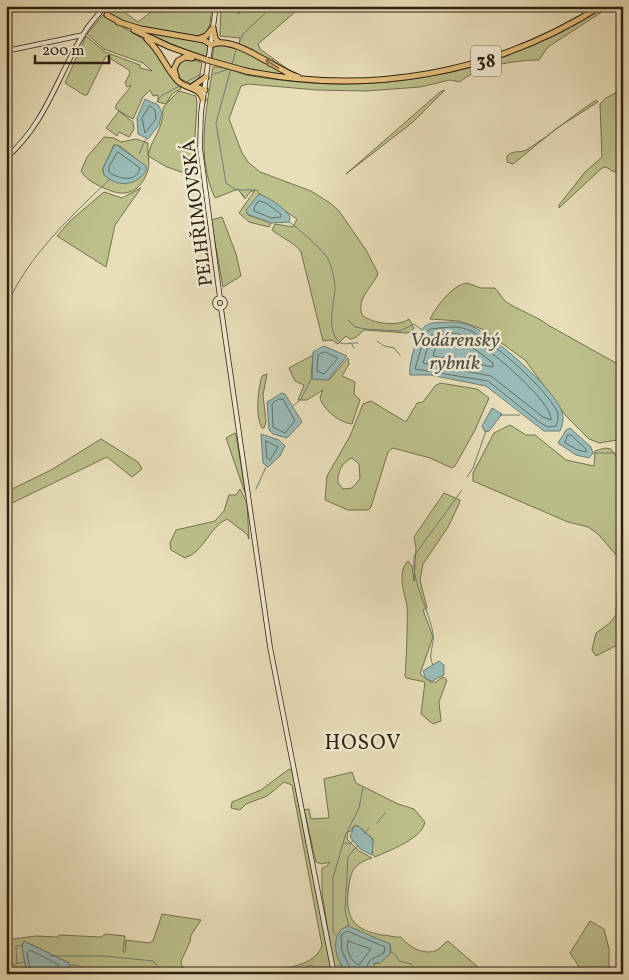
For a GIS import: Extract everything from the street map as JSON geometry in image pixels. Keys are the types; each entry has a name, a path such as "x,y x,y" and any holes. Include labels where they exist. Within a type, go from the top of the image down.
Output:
{"main road":[{"path":"6,158 31,133 42,116 83,35 105,6"},
{"path":"203,99 202,91 206,76 216,6"},
{"name":"38","path":"107,15 138,32 197,58 246,71 302,80 352,82 417,76 490,60 556,32 601,6"},
{"path":"118,22 141,29 196,39 211,45 223,44"},
{"path":"196,39 205,37 213,28"},
{"path":"213,28 215,39 223,44 250,51 290,75 308,79 352,82"},
{"path":"138,32 159,50 182,83 202,91"},
{"path":"6,52 83,35"},
{"path":"197,58 184,57 178,60 174,70 182,83 202,91"},
{"path":"192,86 199,84 206,76"},
{"name":"PELHŘIMOVSKÁ","path":"203,99 200,160 220,298"},
{"path":"221,308 217,307 215,303 220,298 226,302 221,308 270,647 334,974"}],"green space":[{"path":"111,6 116,6 138,22 151,12 163,12 165,6 212,6 208,29 203,35 198,36 139,26 106,12"},
{"path":"221,6 232,6 239,14 240,6 302,6 258,44 260,49 289,70 287,71 253,50 239,45 240,38 220,36"},
{"path":"603,6 611,6 548,47 539,60 519,61 486,68 467,76 460,82 450,80 420,87 366,91 317,90 248,84 241,86 229,119 242,153 248,162 260,172 311,191 339,211 366,250 378,273 363,297 361,303 362,315 372,321 392,324 409,319 414,328 407,333 364,330 355,338 350,339 346,336 338,344 332,340 323,341 301,252 296,246 272,230 275,224 293,227 297,219 260,194 248,215 271,223 269,227 249,222 239,213 255,190 250,192 245,199 238,189 215,198 209,182 204,150 204,133 213,67 226,68 246,75 311,83 350,84 388,82 463,68 499,57 535,43"},
{"path":"103,15 148,42 180,85 181,89 173,93 166,104 158,102 158,95 153,96 150,90 143,97 133,119 115,108 131,85 127,87 125,83 130,73 129,70 106,56 87,95 65,83 86,36 105,52 140,65 140,68 152,71 143,63 104,49 87,34"},
{"path":"138,30 204,42 208,47 206,58"},
{"path":"214,45 241,50 289,76 251,70 212,60"},
{"path":"190,58 202,63 199,80 191,84 181,79 176,72 178,69 175,69 183,59"},
{"path":"623,89 623,172 620,168 614,172 606,167 602,168 559,208 559,205 585,172 602,157 600,104 606,98"},
{"path":"445,90 413,122 346,174 440,92"},
{"path":"179,91 196,96 194,154 196,177 167,167 148,156 161,124 164,106"},
{"path":"596,100 598,102 562,125"},
{"path":"119,111 133,122 134,129 129,137 119,132 117,136 106,128"},
{"path":"549,135 513,164 507,162 507,156 510,154 525,150"},
{"path":"104,137 114,138 121,142 136,139 148,143 149,167 145,178 137,188 126,193 113,192 92,182 81,171 87,157","holes":["114,145 120,146 146,167 126,184 114,181 103,172 103,168"]},
{"path":"141,188 115,225 106,267 57,236 70,221 104,192 122,198"},
{"path":"222,217 236,254 241,276 223,287 211,220"},
{"path":"467,283 481,288 495,288 505,301 623,367 623,439 599,443 589,439 566,416 525,360 482,329 459,321 430,319 450,292"},
{"path":"313,355 311,378 329,380 348,358 349,364 342,376 355,382 354,394 360,400 352,424 342,421 328,411 321,402 320,397 323,390 307,400 298,400 304,385 295,381 289,368"},
{"path":"267,374 263,395 266,422 264,428 262,428 258,417 258,395 262,376"},
{"path":"440,383 477,389 489,398 475,430 455,466 452,468 430,458 393,448 388,452 371,507 368,510 348,510 325,500 327,476 350,436 363,404 371,401 406,422 417,403 423,402 435,386","holes":["352,458 359,464 360,479 352,488 343,489 338,483 338,475 341,468 345,462"]},
{"path":"510,425 526,435 535,435 566,460 594,466 595,451 605,448 611,449 618,459 623,461 623,563 598,534 588,527 568,522 473,481 473,473 494,433"},
{"path":"235,433 236,435 246,496 226,438"},
{"path":"101,439 138,462 142,469 132,477 107,457 6,506 6,492 51,470"},
{"path":"240,489 247,503 249,539 247,534 227,519 216,527 192,555 185,558 171,550 170,543 176,530 215,521 224,511 229,495 236,495"},
{"path":"444,493 460,500 459,504 448,527 423,564 420,580 427,608 423,610 433,637 420,674 430,682 436,682 443,677 447,680 439,702 441,721 433,724 421,714 425,682 406,678 405,675 407,606 402,576 408,561 412,566 414,581 416,548 414,537"},
{"path":"623,576 623,642 596,656 592,650 596,633 610,623 616,615 617,590"},
{"path":"289,769 292,770 332,974 313,974 317,972 311,965 306,967 311,974 268,974 306,962 318,953 322,946 292,785 284,782 267,796 246,804 240,810 231,808 232,802 261,790"},
{"path":"352,772 356,783 398,804 414,809 425,822 423,828 412,839 375,857 372,854 373,839 358,826 354,826 350,832 348,831 347,839 359,851 372,858 356,866 351,875 348,902 354,922 359,927 373,933 401,937 407,944 420,951 435,951 448,941 486,974 415,974 406,970 374,974 335,974 322,893 322,868 330,862 322,864 316,862 304,810 309,809 311,819 329,818 324,779","holes":["346,926 390,944 391,952 380,963 373,964 374,971 352,973 342,965 337,953"]},
{"path":"162,914 201,920 191,935 190,942 181,961 182,966 191,974 60,974 68,968 69,963 24,941 22,947 27,974 6,974 6,940 36,936 58,937 59,935 101,937 106,934 125,936 123,952 125,952 126,940 149,943 153,941"},
{"path":"590,921 604,929 609,949 609,974 580,974 578,965 570,953"}],"water":[{"path":"145,99 158,105 162,112 159,125 148,139 138,134 137,118"},
{"path":"115,144 146,166 146,171 137,180 120,183 114,182 104,175 103,168"},
{"path":"259,194 284,210 290,217 289,222 271,223 247,214 246,210"},
{"name":"Vodárenský rybník","path":"452,322 466,324 481,331 508,351 536,377 557,402 562,412 563,422 560,431 544,431 486,386 430,375 410,375 410,364 422,329 431,323"},
{"path":"324,346 347,356 328,380 312,379 313,352"},
{"path":"282,393 285,394 302,422 287,438 273,434 269,430 267,402"},
{"path":"492,408 502,414 489,431 485,432 482,426"},
{"path":"570,428 591,447 593,453 589,458 576,455 558,443 566,430"},
{"path":"261,434 279,440 285,446 280,456 268,467 263,463"},
{"path":"439,661 444,665 444,675 432,681 426,679 423,671"},
{"path":"354,826 358,826 373,840 372,855 360,849 350,837"},
{"path":"348,926 390,944 390,954 380,963 374,963 374,971 350,973 341,964 336,950 337,935"},
{"path":"24,941 69,963 70,966 60,974 27,974 22,947"}],"waterway":[{"path":"239,43 243,34 273,6"},
{"path":"232,65 236,50"},
{"path":"231,68 216,123 226,183 236,190 257,190 260,195"},
{"path":"214,74 229,69"},
{"path":"184,83 201,74"},
{"path":"156,103 161,96 181,85"},
{"path":"139,154 146,139"},
{"path":"8,304 26,270 52,237 110,179"},
{"path":"239,191 244,196"},
{"path":"289,222 316,245 326,255 329,262 335,285 332,316 335,337 341,343 358,343"},
{"path":"348,320 355,327 366,329 400,331 414,324 422,330"},
{"path":"377,341 384,346 394,348 400,355"},
{"path":"351,343 354,348"},
{"path":"293,406 301,399 311,379"},
{"path":"500,415 520,415"},
{"path":"467,477 473,468 486,431"},
{"path":"593,453 623,453"},
{"path":"256,489 266,467"},
{"path":"433,665 431,661 433,634 415,576 414,556 462,490"},
{"path":"336,935 333,932 333,878 345,836 359,808 363,788"},
{"path":"377,823 385,813"},
{"path":"364,834 369,828"},
{"path":"345,843 349,844 353,841"},
{"path":"349,926 345,911 348,857 357,846"},
{"path":"17,963 16,946 23,945"},
{"path":"391,952 395,954 399,961 411,964 420,974"},
{"path":"50,956 104,956 153,961 164,974"},
{"path":"6,972 15,964 24,962"},
{"path":"336,968 342,964"},
{"path":"69,965 77,965 99,974"},
{"path":"322,974 329,971"}],"tunnel":[{"path":"93,6 107,15"}],"district":[{"name":"HOSOV","path":"363,742"}]}
